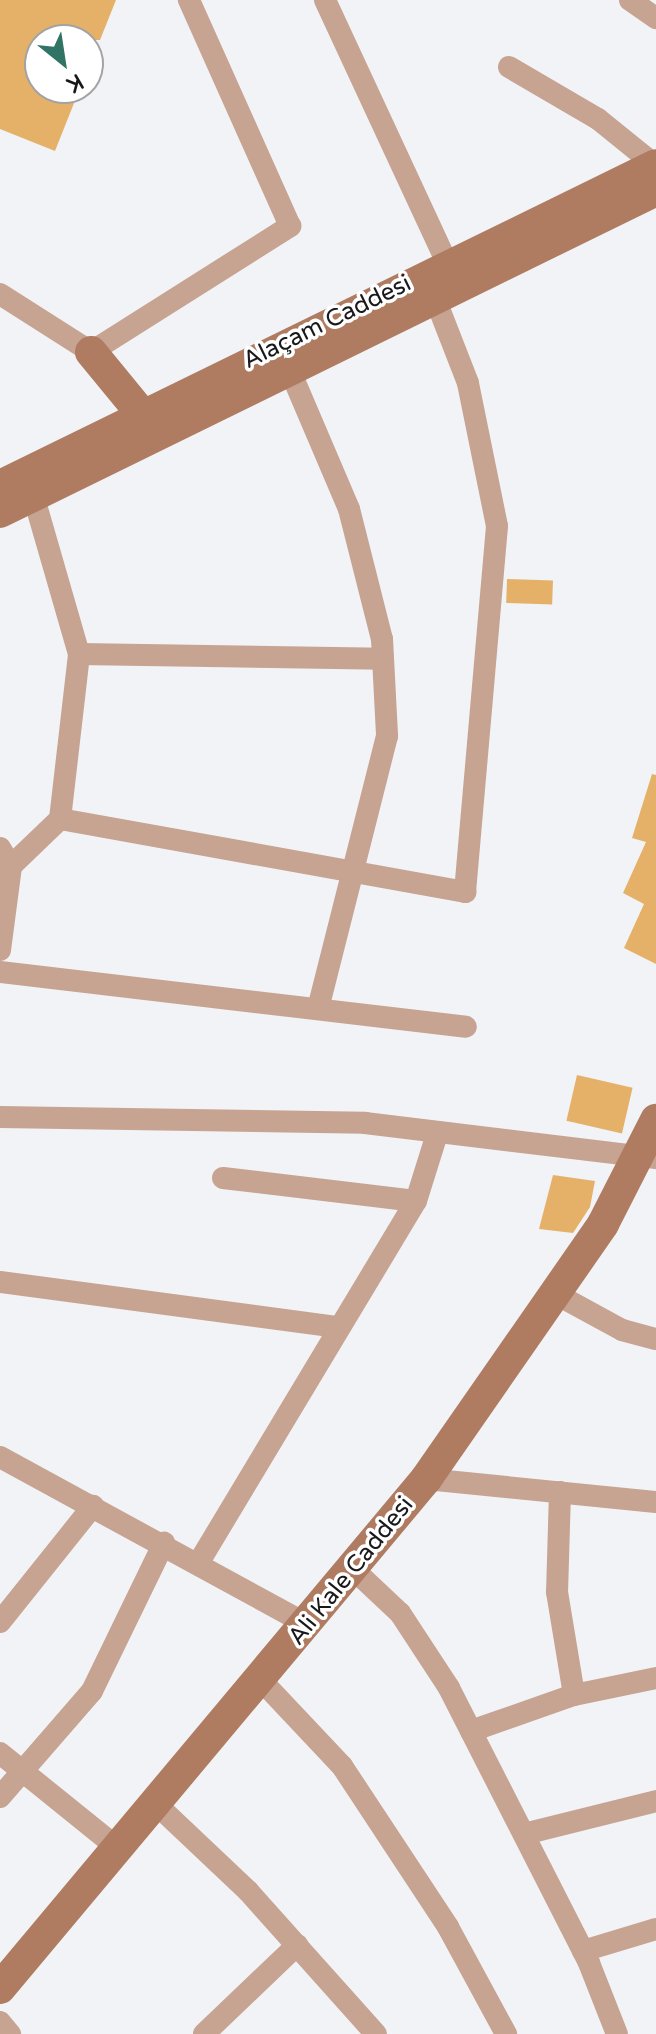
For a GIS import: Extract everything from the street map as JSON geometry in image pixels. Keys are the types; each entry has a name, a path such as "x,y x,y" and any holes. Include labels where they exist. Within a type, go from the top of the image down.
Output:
{"main road":[{"name":"Alaçam Caddesi","path":"0,512 33,495 150,422 656,173"},
{"path":"434,296 460,271"},
{"name":"Alaçam Caddesi","path":"0,486 288,366 434,296"},
{"path":"91,352 150,422"},
{"name":"Ali Kale Caddesi","path":"0,1988 308,1625 426,1479 648,1158 656,1120"}],"street":[{"path":"0,294 91,352 290,226 189,0"},
{"path":"325,0 460,271"},
{"path":"630,0 656,18"},
{"path":"509,67 598,119 656,173"},
{"path":"0,950 6,857 60,819 354,867 465,892 497,526 468,383 434,296"},
{"path":"288,366 349,509 383,659 387,736 319,1004"},
{"path":"33,495 79,654 60,819"},
{"path":"79,654 383,659"},
{"path":"0,972 319,1004 466,1027"},
{"path":"0,1117 365,1123 436,1137 648,1158"},
{"path":"199,1562 416,1201 436,1137"},
{"path":"223,1178 416,1201"},
{"path":"0,1282 338,1327"},
{"path":"556,1294 622,1330 656,1339"},
{"path":"0,1457 199,1562 308,1625"},
{"path":"426,1479 656,1502"},
{"path":"560,1492 557,1592 574,1695"},
{"path":"0,1622 93,1506"},
{"path":"0,1797 92,1691 164,1543"},
{"path":"352,1568 400,1613 471,1731 583,1951 617,2034"},
{"path":"471,1731 574,1695 656,1678"},
{"path":"260,1679 342,1766 448,1927 506,2034"},
{"path":"0,1753 119,1849"},
{"path":"524,1834 656,1801"},
{"path":"156,1804 297,1945 376,2034"},
{"path":"583,1951 656,1929"},
{"path":"204,2034 297,1945"},
{"path":"0,2022 10,2034"}],"building":[{"path":"0,0 116,0 104,30 104,24 24,24 24,104 74,104 55,151 0,129"},
{"path":"507,579 553,581 552,605 506,603"},
{"path":"652,774 656,775 656,964 624,948 644,904 623,893 646,842 632,838"},
{"path":"577,1075 633,1088 622,1134 566,1121"},
{"path":"553,1175 595,1181 590,1207 573,1233 539,1229"}]}
